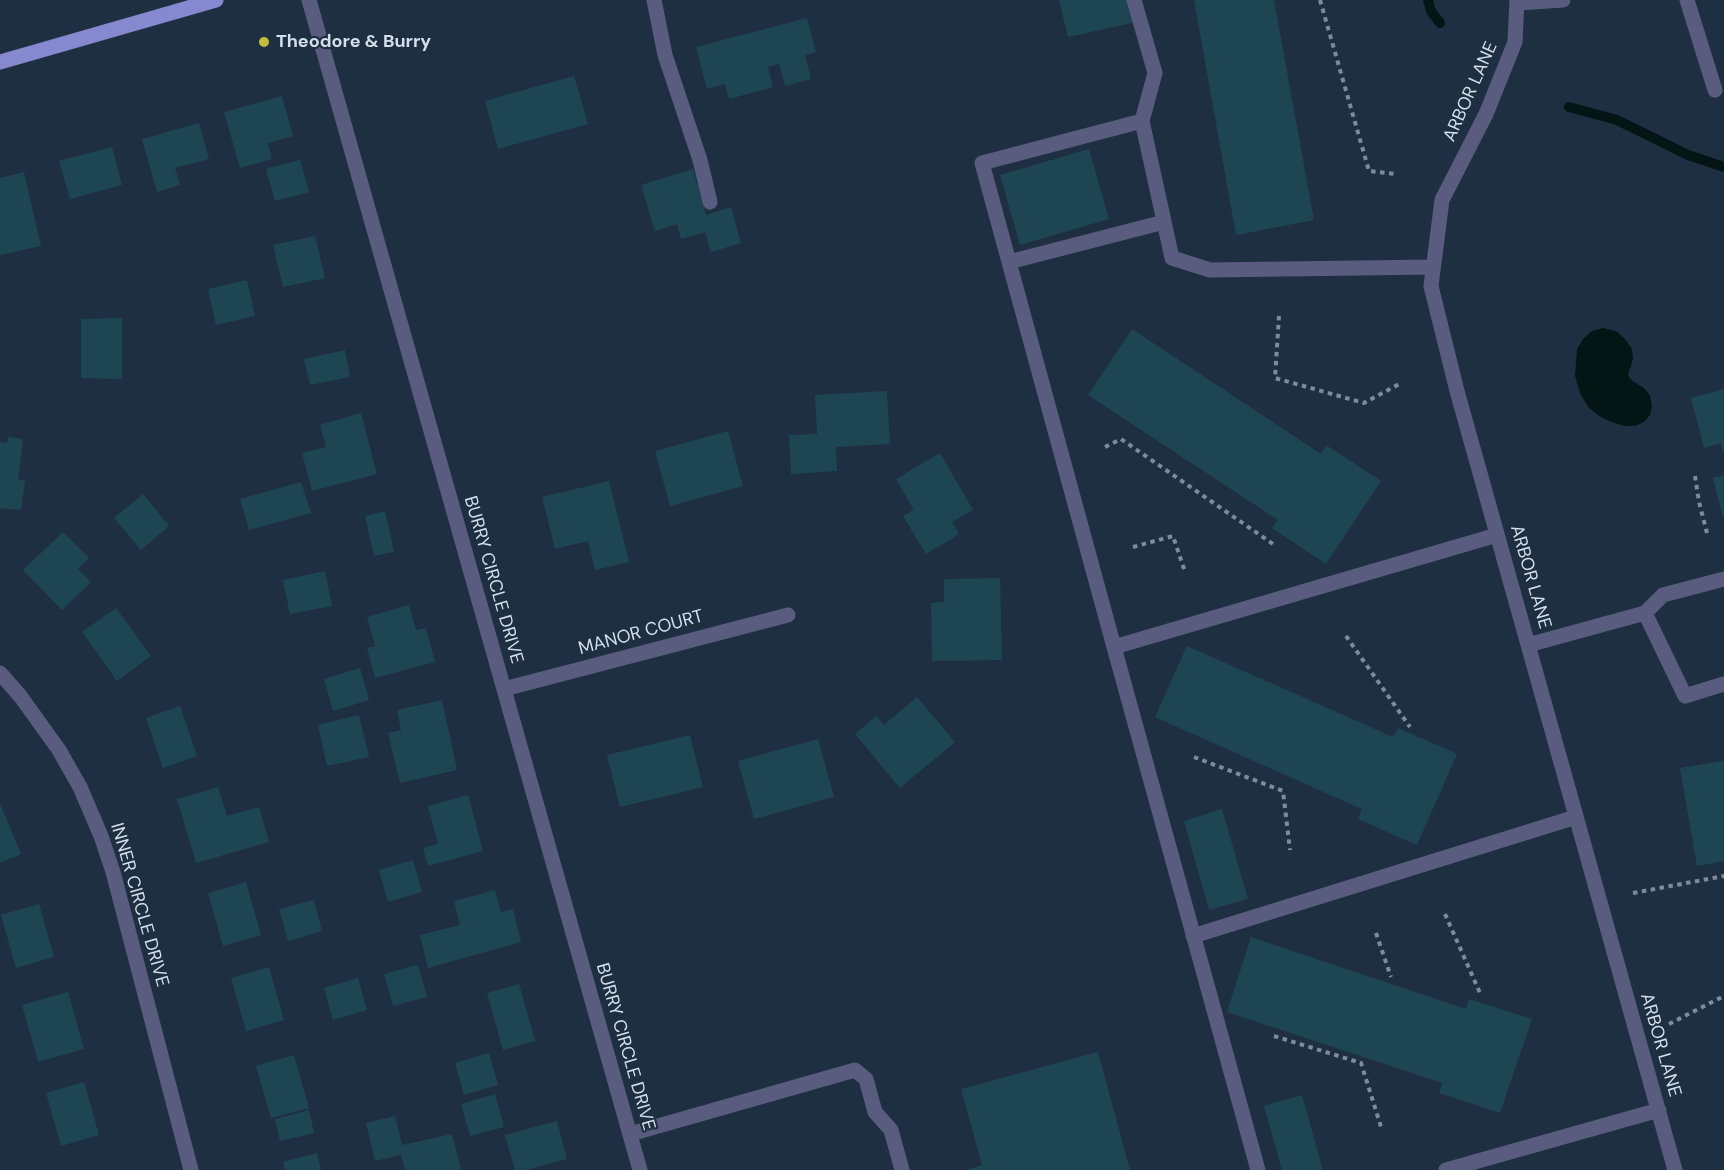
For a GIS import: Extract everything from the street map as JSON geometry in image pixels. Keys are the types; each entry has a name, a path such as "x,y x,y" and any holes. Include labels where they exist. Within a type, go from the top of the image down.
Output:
{"main road":[{"path":"0,62 216,0"}],"street":[{"name":"BURRY CIRCLE DRIVE","path":"309,0 640,1170"},
{"path":"654,0 664,55 700,160 710,202"},
{"path":"1134,0 1155,73 1142,121 1172,258 1210,270 1433,267"},
{"path":"1518,2 1563,0"},
{"path":"1687,0 1715,90"},
{"name":"ARBOR LANE","path":"1518,2 1515,42 1486,114 1442,200 1431,286 1457,391 1675,1170"},
{"path":"1142,121 982,163 1258,1170"},
{"path":"1009,262 1164,222"},
{"path":"1114,647 1497,535"},
{"path":"1528,645 1645,613 1663,595 1724,579"},
{"path":"1645,613 1685,696 1724,684"},
{"name":"MANOR COURT","path":"504,689 788,615"},
{"name":"INNER CIRCLE DRIVE","path":"0,673 21,697 59,750 80,787 101,836 191,1170"},
{"path":"1193,936 1576,817"},
{"path":"630,1134 855,1070 866,1079 876,1112 891,1130 902,1170"},
{"path":"1446,1170 1659,1110"}],"path":[{"path":"1320,0 1369,171 1396,174"},
{"path":"1279,316 1275,378 1365,403 1401,383"},
{"path":"1105,447 1121,439 1273,544"},
{"path":"1695,476 1707,533"},
{"path":"1132,546 1173,536 1185,572"},
{"path":"1346,636 1410,727"},
{"path":"1194,757 1283,791 1290,850"},
{"path":"1633,894 1724,876"},
{"path":"1445,914 1480,993"},
{"path":"1377,933 1391,977"},
{"path":"1669,1024 1724,996"},
{"path":"1274,1036 1361,1063 1382,1130"}],"shaded area":[{"path":"1603,328 1616,331 1625,339 1632,349 1633,359 1628,375 1650,395 1652,406 1650,415 1644,422 1635,426 1625,426 1599,416 1588,407 1580,393 1575,376 1577,349 1592,331"}],"building":[{"path":"1059,0 1132,0 1137,22 1068,37"},
{"path":"1194,0 1274,0 1314,220 1236,235"},
{"path":"807,18 816,52 805,55 811,79 785,86 779,64 768,67 773,87 729,99 725,84 707,89 696,47"},
{"path":"574,76 588,124 498,149 485,101"},
{"path":"282,96 293,136 268,143 272,159 240,168 224,112"},
{"path":"199,123 209,159 175,168 180,185 157,192 142,139"},
{"path":"112,147 122,185 70,199 59,161"},
{"path":"1089,149 1109,219 1020,245 1000,175"},
{"path":"300,160 309,192 275,201 266,169"},
{"path":"693,169 706,215 731,207 741,243 711,252 705,232 681,239 677,224 655,231 641,185"},
{"path":"24,172 41,246 0,255 0,178"},
{"path":"315,236 325,278 283,287 273,245"},
{"path":"247,280 255,316 216,325 208,289"},
{"path":"122,318 122,379 81,378 81,319"},
{"path":"1132,329 1321,454 1326,445 1381,481 1326,564 1272,528 1278,520 1088,395"},
{"path":"345,350 350,377 310,385 304,359"},
{"path":"1724,389 1723,452 1721,443 1704,448 1691,398"},
{"path":"887,391 890,444 836,447 837,471 791,474 789,435 817,434 815,395"},
{"path":"361,413 377,474 312,491 302,453 326,447 320,425"},
{"path":"728,431 743,486 670,506 655,451"},
{"path":"8,437 23,439 18,480 25,480 21,510 0,508 0,442 7,443"},
{"path":"940,453 973,510 952,522 959,534 926,554 903,516 914,510 896,479"},
{"path":"1724,475 1724,517 1723,517 1713,478"},
{"path":"609,481 629,562 595,570 588,541 555,549 542,497"},
{"path":"301,482 311,513 249,530 240,499"},
{"path":"143,494 169,526 141,550 114,518"},
{"path":"385,511 394,552 374,556 365,516"},
{"path":"63,532 89,558 78,569 91,582 62,610 23,570"},
{"path":"325,571 332,606 290,614 283,580"},
{"path":"1000,578 1002,660 932,661 931,603 944,602 944,579"},
{"path":"409,605 416,630 426,628 435,662 375,678 367,648 375,646 367,617"},
{"path":"116,608 151,656 117,681 82,632"},
{"path":"1187,646 1393,737 1398,728 1457,754 1417,845 1358,819 1362,809 1155,717"},
{"path":"360,668 369,700 333,711 324,679"},
{"path":"917,697 955,742 900,788 855,734 876,716 884,725"},
{"path":"442,700 457,770 400,783 388,733 401,730 397,710"},
{"path":"180,706 197,756 163,768 146,718"},
{"path":"359,715 369,757 327,766 318,725"},
{"path":"690,735 703,787 620,807 607,755"},
{"path":"818,739 834,797 754,819 738,761"},
{"path":"1724,761 1724,861 1697,866 1680,768"},
{"path":"218,787 227,816 259,807 269,842 196,863 177,799"},
{"path":"468,795 483,851 428,866 423,848 438,844 428,806"},
{"path":"0,804 21,854 0,863"},
{"path":"1222,809 1248,899 1209,910 1184,821"},
{"path":"413,860 422,892 388,902 379,870"},
{"path":"246,882 261,935 223,946 208,893"},
{"path":"495,890 501,912 513,909 521,942 428,968 420,935 460,925 454,901"},
{"path":"314,900 322,931 288,941 279,909"},
{"path":"39,904 54,957 16,968 1,915"},
{"path":"1251,937 1466,1009 1469,999 1532,1019 1500,1113 1439,1093 1442,1083 1227,1012"},
{"path":"418,965 427,997 393,1006 384,974"},
{"path":"269,967 284,1020 246,1031 231,978"},
{"path":"358,978 367,1010 333,1020 324,988"},
{"path":"519,984 535,1041 503,1050 487,993"},
{"path":"68,992 84,1049 38,1062 22,1005"},
{"path":"1098,1052 1130,1170 966,1170 982,1165 961,1089"},
{"path":"489,1053 498,1085 464,1095 455,1063"},
{"path":"294,1055 309,1108 271,1118 256,1066"},
{"path":"84,1082 99,1135 61,1146 46,1093"},
{"path":"495,1094 504,1127 470,1136 461,1104"},
{"path":"1302,1095 1323,1170 1282,1170 1264,1106"},
{"path":"309,1110 314,1133 280,1141 275,1119"},
{"path":"395,1116 402,1145 452,1134 461,1170 405,1170 401,1155 375,1161 366,1123"},
{"path":"557,1121 567,1159 525,1170 515,1170 505,1135"},
{"path":"317,1153 321,1170 285,1170 283,1162"}],"waterway":[{"path":"1428,0 1431,11 1440,23"},
{"path":"1569,107 1617,120 1688,155 1724,167"}],"place":[{"name":"Theodore & Burry","path":"264,42"}]}
